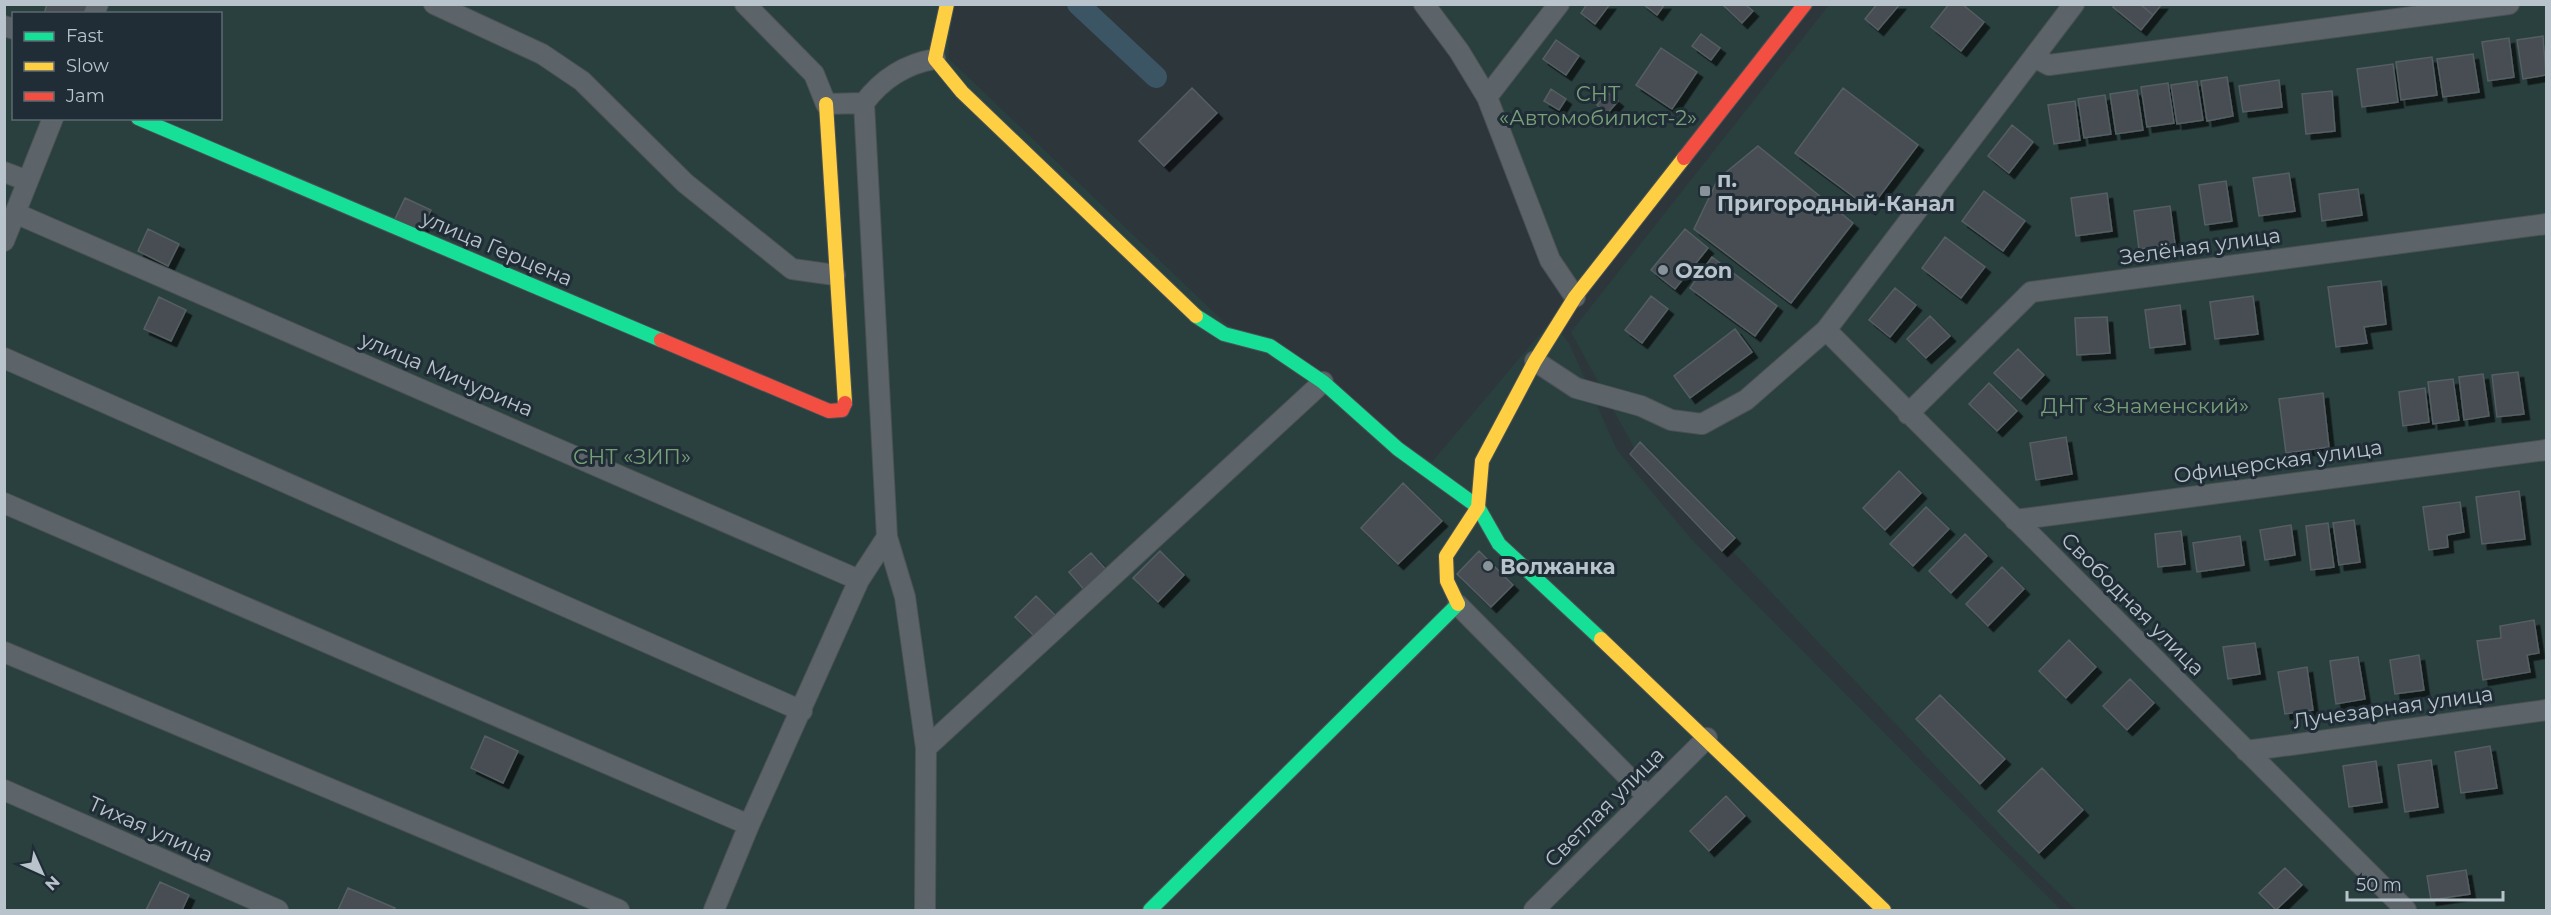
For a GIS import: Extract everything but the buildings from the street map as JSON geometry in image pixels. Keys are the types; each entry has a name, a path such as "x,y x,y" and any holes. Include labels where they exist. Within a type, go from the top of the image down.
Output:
{"street":[{"path":"434,4 552,61 582,81 685,183 792,269 835,275 826,104 814,74 745,4"},
{"path":"935,59 947,4"},
{"path":"1424,4 1459,51 1487,97 1550,260 1575,297"},
{"path":"1487,97 1559,4"},
{"path":"1648,797 1458,605 1447,581 1446,556 1478,507 1482,461 1535,361 1575,297 1805,4"},
{"path":"1535,361 1576,388 1641,406 1671,420 1702,424 1746,400 1826,330 2074,4"},
{"path":"2034,57 2049,65 2509,4"},
{"path":"925,910 926,748 905,597 887,537 864,103 878,84 914,63 935,59"},
{"path":"935,59 962,92 1196,316 1224,334 1270,346 1323,382 1398,449 1478,507 1499,544 1707,738 1884,910"},
{"path":"826,104 864,103"},
{"path":"4,241 52,120"},
{"name":"улица Герцена","path":"143,120 829,411 842,410 846,399 835,275"},
{"path":"4,172 28,181"},
{"name":"улица Мичурина","path":"15,213 859,580"},
{"name":"Зелёная улица","path":"1908,414 2031,292 2547,224"},
{"name":"Свободная улица","path":"1826,330 2406,910"},
{"path":"4,358 802,711"},
{"path":"926,748 1323,382"},
{"name":"Офицерская улица","path":"2015,520 2547,450"},
{"path":"4,503 749,825"},
{"path":"714,910 749,825 859,580 887,537"},
{"path":"1150,910 1458,605"},
{"path":"4,652 619,910"},
{"name":"Лучезарная улица","path":"2246,751 2547,710"},
{"name":"Светлая улица","path":"1534,910 1707,738"},
{"name":"Тихая улица","path":"4,790 278,910"}],"green space":[{"name":"СНТ «ЗИП»","path":"5,4 953,5 948,58 1224,322 1432,462 1551,321 1569,343 1617,450 1692,540 2061,910 5,910"},
{"name":"СНТ «Автомобилист-2»","path":"1424,5 1805,5 1575,297 1487,97"},
{"name":"ДНТ «Знаменский»","path":"1829,5 2546,5 2546,910 2076,910 2009,844 1633,446 1571,332"}],"waterway":[{"path":"1078,4 1156,77"}],"traffic: fast":[{"path":"143,120 661,340"},
{"path":"1196,316 1224,334 1270,346 1323,382 1398,449 1478,507 1499,544 1601,639"},
{"path":"1150,910 1458,604"}],"traffic: slow":[{"path":"947,4 935,59 962,92 1196,316"},
{"path":"826,104 845,403"},
{"path":"1458,604 1447,581 1446,556 1478,507 1482,461 1535,361 1575,297 1684,158"},
{"path":"1601,639 1884,910"}],"traffic: jam":[{"path":"1684,158 1805,4"},
{"path":"661,340 829,411 842,410 845,403"}],"place":[{"name":"п. Пригородный-Канал","path":"1705,191"},
{"name":"Ozon","path":"1663,270"},
{"name":"Волжанка","path":"1488,566"}]}
